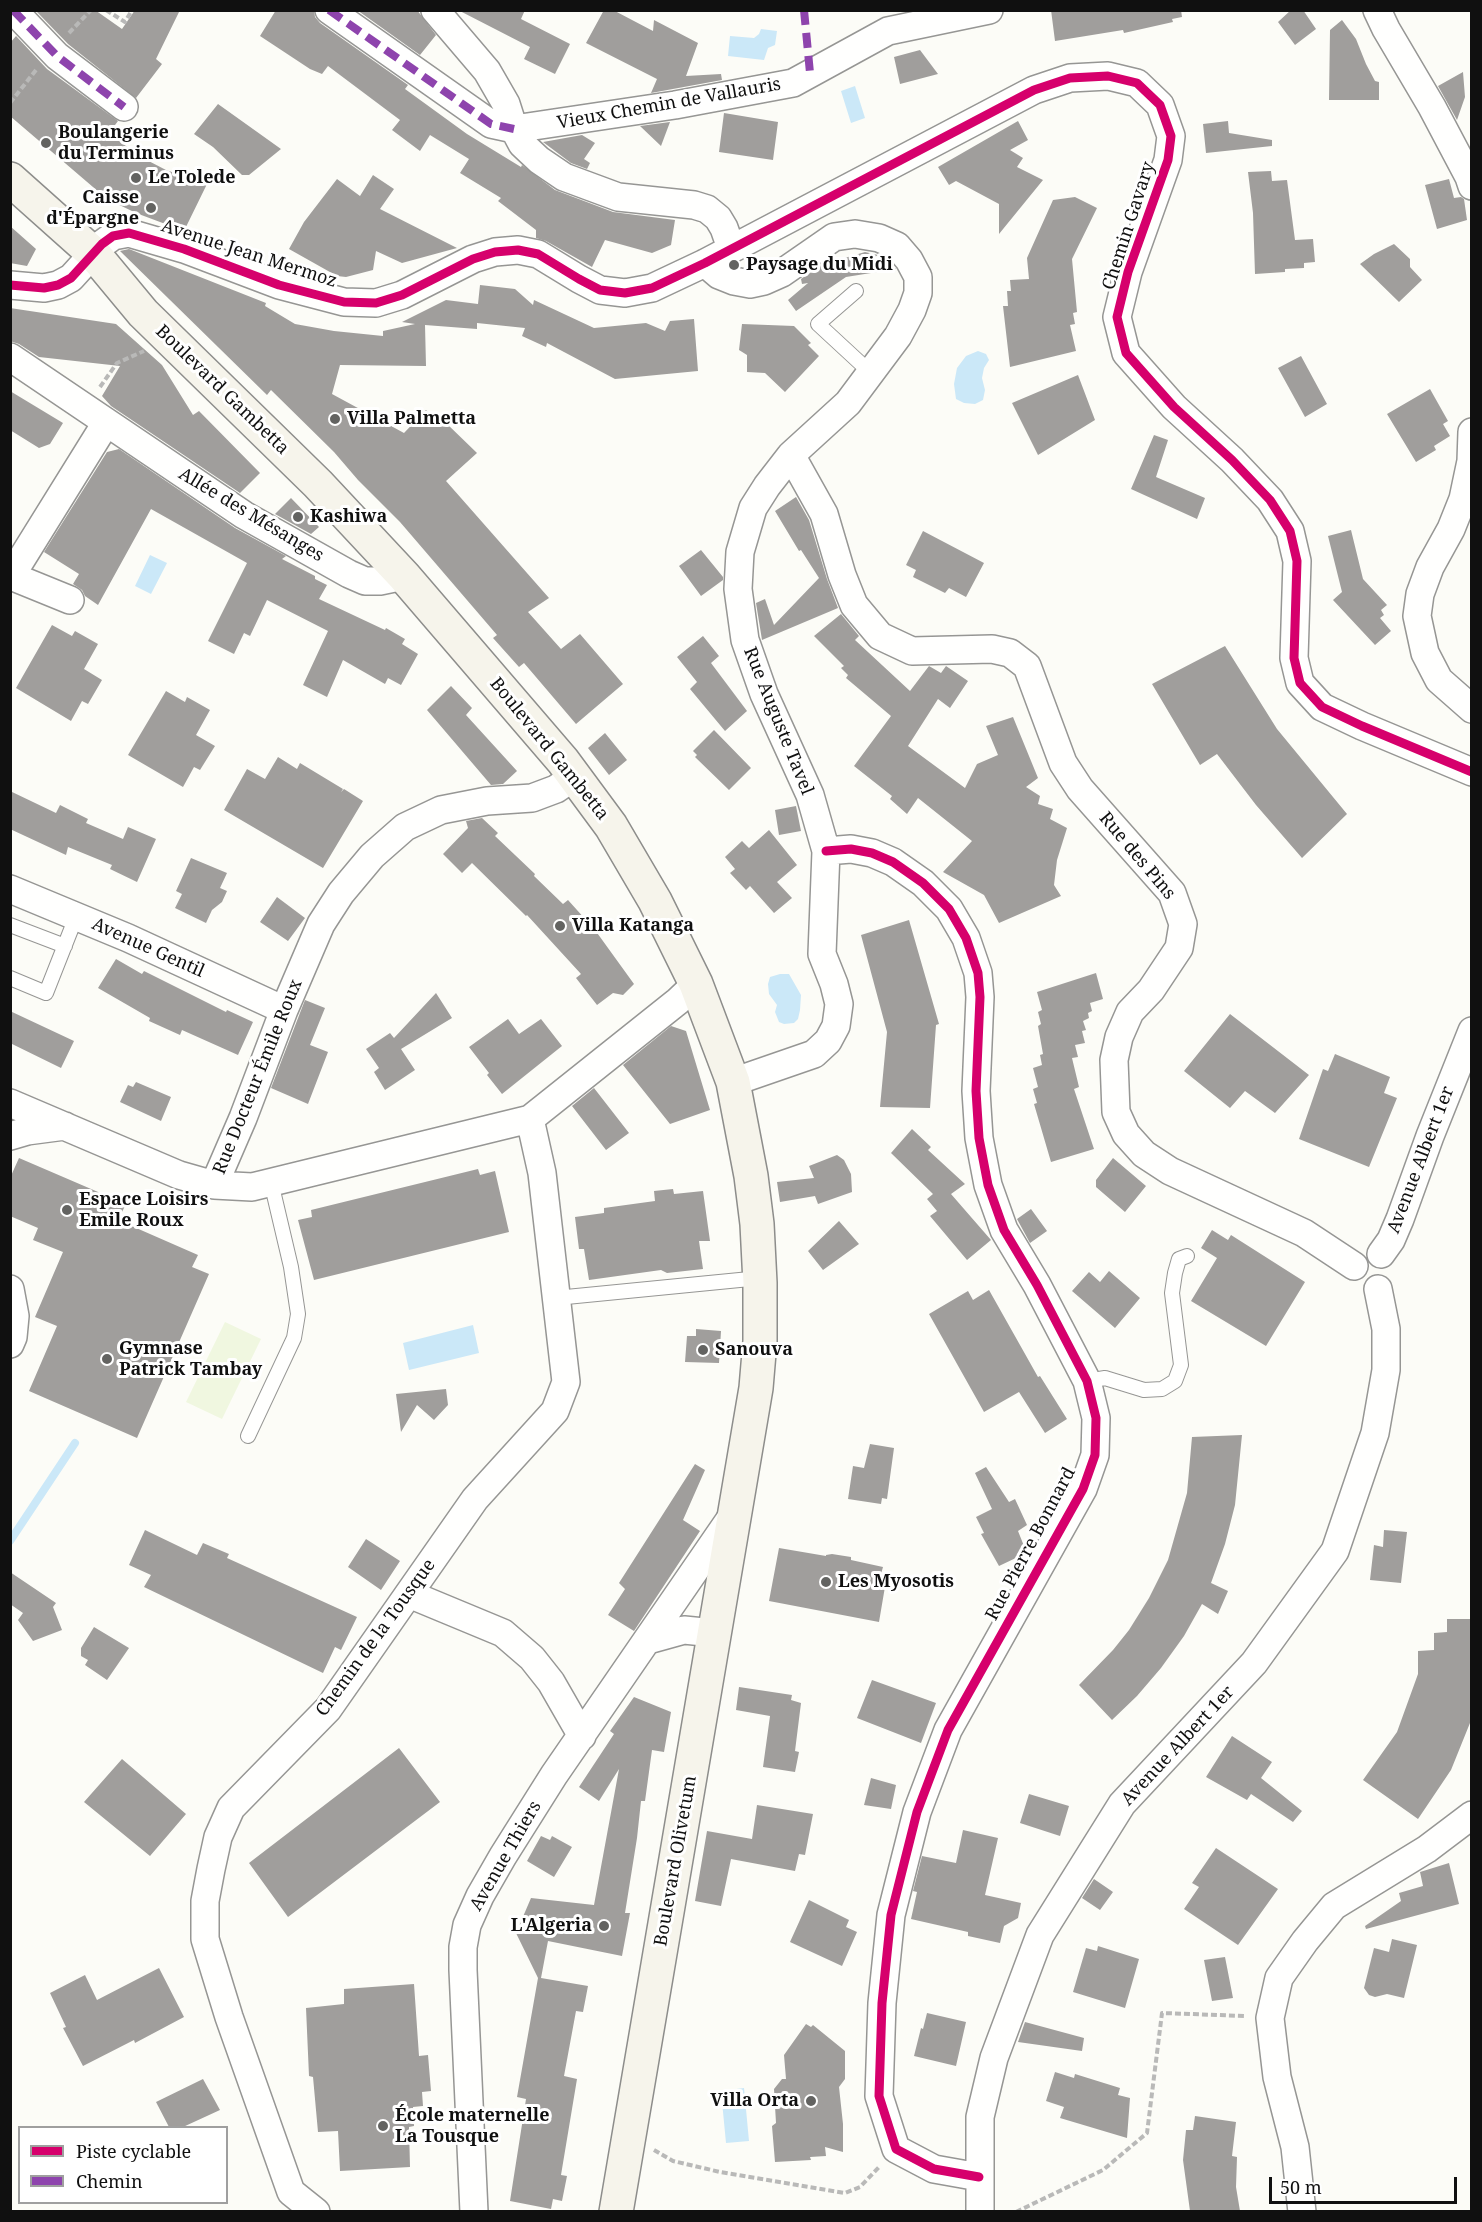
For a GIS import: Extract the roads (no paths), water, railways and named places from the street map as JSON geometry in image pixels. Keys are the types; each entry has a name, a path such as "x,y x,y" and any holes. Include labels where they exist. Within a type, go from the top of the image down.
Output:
{"main road":[{"name":"Boulevard Gambetta","path":"10,179 94,254 143,313 318,484 404,576 575,776 611,826 637,869 696,984 733,1082 751,1176 760,1278 760,1341 756,1388 736,1511"},
{"name":"Boulevard Olivetum","path":"616,2211 736,1511"}],"street":[{"path":"13,10 57,56 124,107"},
{"path":"329,10 491,124 514,129"},
{"path":"435,10 487,71 506,104 514,129 522,144 538,160 564,177 618,197 694,205 707,209 718,218 731,248"},
{"name":"Vieux Chemin de Vallauris","path":"514,129 675,105 793,83 888,31 989,10"},
{"path":"1380,12 1472,186"},
{"name":"Chemin Gavary","path":"731,248 1034,90 1071,78 1108,76 1137,83 1160,105 1171,136 1168,160 1128,272 1118,317 1126,353 1174,407 1232,459 1270,500 1290,531 1297,561 1294,658 1300,683 1322,707 1472,772"},
{"name":"Avenue Jean Mermoz","path":"10,285 44,288 58,285 71,278 102,244 113,236 129,233 184,249 314,296 344,302 376,303 402,295 473,259 495,252 518,250 538,254 600,290 625,293 652,288 731,248"},
{"name":"Rue Auguste Tavel","path":"705,262 719,275 750,284 782,273 834,237 855,234 879,238 897,246 909,260 918,277 918,293 898,336 848,403 791,455 753,508 740,552 738,589 745,640 764,694 810,795 826,851 822,954 834,984 838,1004 836,1026 828,1041 814,1054 733,1082"},
{"name":"Allée des Mésanges","path":"10,357 244,514 349,574 365,581 380,581 404,576"},
{"path":"70,600 11,576 15,560 96,416"},
{"path":"1472,432 1471,461 1463,499 1451,529 1430,567 1420,594 1417,616 1425,653 1439,680 1472,709"},
{"name":"Rue des Pins","path":"791,455 824,514 842,575 854,605 880,636 912,651 992,649 1010,653 1027,666 1063,763 1080,789 1172,893 1183,924 1179,948 1151,990 1130,1012 1119,1037 1114,1060 1116,1112 1126,1134 1144,1154 1170,1171 1304,1233 1353,1266"},
{"name":"Rue Docteur Émile Roux","path":"575,776 556,789 532,798 487,801 441,810 405,827 372,855 341,893 321,924 214,1185 252,1187 530,1119 678,1001 696,984"},
{"name":"Rue Pierre Bonnard","path":"826,851 851,849 872,853 894,862 923,883 949,909 966,938 978,973 980,998 976,1091 979,1138 988,1185 1004,1230 1037,1285 1087,1381 1096,1418 1095,1455 1083,1489 948,1730 917,1812 891,1915 882,2003 879,2096 896,2149 934,2169 979,2177"},
{"name":"Avenue Gentil","path":"10,889 284,1010"},
{"name":"Avenue Albert 1er","path":"1381,1254 1401,1219 1430,1136 1472,1031"},
{"path":"10,1103 179,1175 214,1185"},
{"path":"10,1117 10,1127"},
{"name":"Chemin de la Tousque","path":"316,2211 291,2192 240,2050 205,1939 205,1901 218,1837 231,1808 328,1709 475,1499 555,1411 566,1382 542,1173 530,1119"},
{"path":"10,1136 66,1125"},
{"path":"1369,1252 1381,1254 1390,1263 1391,1276 1384,1286 1378,1289 1372,1290 1359,1286 1353,1275 1353,1266 1363,1254 1369,1252"},
{"path":"10,1289 15,1317 14,1336 10,1344"},
{"name":"Avenue Albert 1er","path":"980,2211 980,2117 994,2058 1040,1935 1122,1804 1254,1663 1335,1551 1375,1433 1386,1370 1386,1329 1378,1289"},
{"name":"Avenue Thiers","path":"474,2211 463,1970 463,1947 467,1925 480,1896 503,1856 554,1775 736,1511"},
{"path":"409,1594 503,1633 532,1658 550,1682 582,1736"},
{"path":"648,1640 684,1630 714,1633"},
{"path":"1302,2211 1295,2146 1277,2077 1270,2018 1279,1978 1334,1906 1427,1849 1472,1815"}],"lane":[{"path":"856,291 818,324 871,373"},
{"path":"10,978 46,993 76,917"},
{"path":"10,925 65,946"},
{"path":"248,1436 294,1338 298,1314 291,1267 271,1182"},
{"path":"1087,1381 1105,1378 1144,1390 1162,1389 1175,1382 1181,1365 1172,1293 1179,1259 1187,1256"},
{"path":"556,1298 760,1278"}],"water":[{"path":"761,29 777,31 775,45 768,48 764,60 728,56 730,36 754,38"},
{"path":"855,86 865,118 851,123 841,91"},
{"path":"978,351 986,354 989,360 982,378 985,390 983,400 975,404 964,403 956,399 954,384 957,368 966,356"},
{"path":"150,555 167,563 151,594 135,586"},
{"path":"789,974 801,995 798,1019 794,1023 779,1022 775,1012 777,1005 769,994 770,977"},
{"path":"473,1325 479,1353 409,1370 403,1343"},
{"path":"744,2088 749,2141 726,2143 721,2091"}],"waterway":[{"path":"10,1541 75,1443"}],"place":[{"name":"Boulangerie du Terminus","path":"46,143"},
{"name":"Le Tolede","path":"136,178"},
{"name":"Caisse d'Épargne","path":"151,208"},
{"name":"Paysage du Midi","path":"734,265"},
{"name":"Villa Palmetta","path":"335,419"},
{"name":"Kashiwa","path":"298,517"},
{"name":"Villa Katanga","path":"560,926"},
{"name":"Espace Loisirs Emile Roux","path":"67,1210"},
{"name":"Sanouva","path":"703,1350"},
{"name":"Gymnase Patrick Tambay","path":"107,1359"},
{"name":"Les Myosotis","path":"826,1582"},
{"name":"L'Algeria","path":"604,1926"},
{"name":"Villa Orta","path":"811,2101"},
{"name":"École maternelle La Tousque","path":"383,2126"}]}
